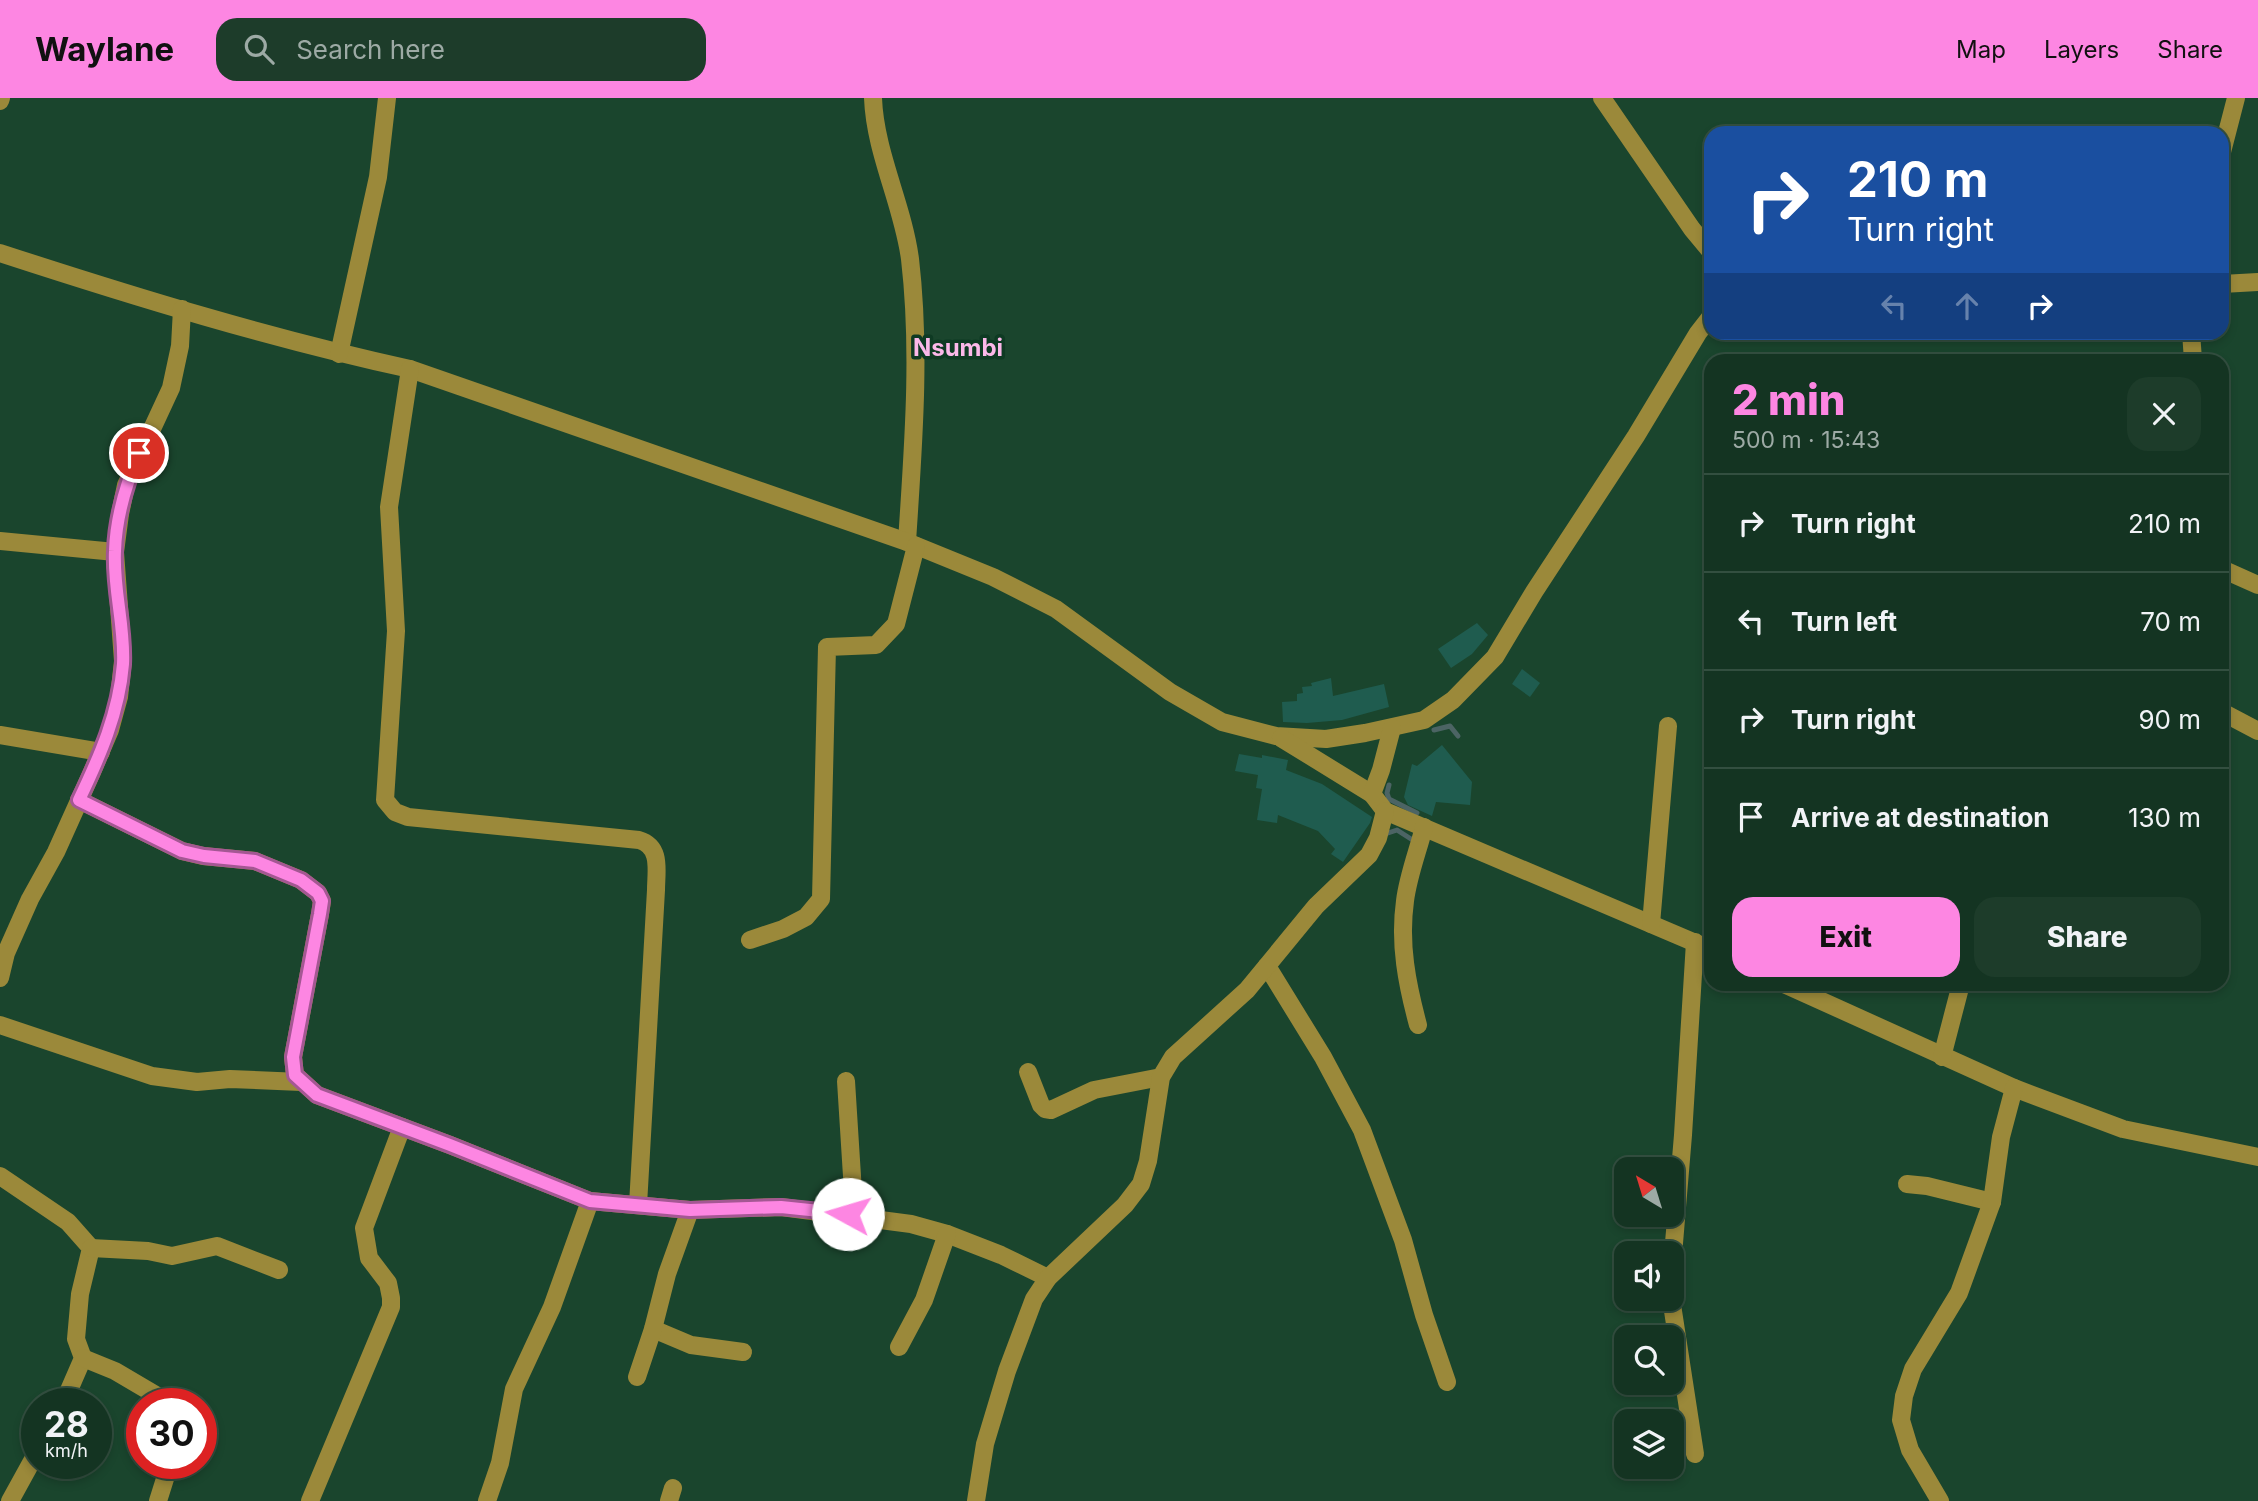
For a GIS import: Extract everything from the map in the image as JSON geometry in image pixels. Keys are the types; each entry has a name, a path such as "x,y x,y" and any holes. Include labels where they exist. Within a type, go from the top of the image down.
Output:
{"street":[{"path":"339,354 378,177 387,98"},
{"path":"750,940 783,929 806,917 821,899 827,647 876,645 896,624 911,544 917,341 909,256 874,122 873,98"},
{"path":"1602,98 1704,243"},
{"path":"2229,126 2236,98"},
{"path":"0,253 339,354 410,369 911,544 993,577 1056,610 1170,692 1222,722 1276,736 1326,739 1424,720 1453,700 1495,657 1704,325"},
{"path":"2229,284 2258,282"},
{"path":"0,978 6,953 101,752 119,697 123,661 115,552 126,485 171,388 180,345 182,309"},
{"path":"410,369 389,507 396,631 386,800 396,812 408,817 639,840 652,847 655,853 656,890 638,1205"},
{"path":"0,541 115,552"},
{"path":"2229,572 2258,585"},
{"path":"2229,716 2258,731"},
{"path":"1651,924 1668,726"},
{"path":"1372,794 1392,728"},
{"path":"0,735 101,752"},
{"path":"1276,736 1372,794 1385,811 1703,946 1674,1241"},
{"path":"79,800 182,851 255,861 301,880 318,893 322,901 293,1057 295,1075 317,1095 590,1201 690,1210 781,1207 911,1224 947,1234 1001,1255 1048,1278"},
{"path":"976,1501 985,1444 1007,1371 1034,1299 1048,1278 1125,1205 1141,1184 1148,1161 1161,1077 1173,1057 1247,990 1316,906 1369,855 1378,838 1385,811"},
{"path":"1418,1025 1406,979 1403,942 1405,900 1424,827"},
{"path":"1268,966 1362,1130 1403,1240 1424,1315 1447,1382"},
{"path":"1799,991 2014,1088 2123,1129 2258,1157"},
{"path":"1942,1057 1959,991"},
{"path":"0,1025 152,1076 197,1082 230,1079 301,1082"},
{"path":"1028,1072 1041,1104 1045,1109 1051,1110 1094,1090 1161,1077"},
{"path":"845,1081 853,1192 848,1214"},
{"path":"1940,1501 1910,1450 1900,1420 1904,1396 1913,1369 1959,1293 1992,1202 2001,1137 2014,1088"},
{"path":"310,1501 391,1307 388,1283 369,1258 364,1228 402,1127"},
{"path":"0,1176 68,1222 91,1248 148,1251 172,1256 217,1246 279,1270"},
{"path":"1907,1184 1927,1186 1992,1202"},
{"path":"486,1501 500,1463 514,1388 552,1307 590,1201"},
{"path":"637,1377 667,1274 690,1210"},
{"path":"899,1347 924,1300 947,1234"},
{"path":"70,1388 83,1358 76,1339 80,1294 91,1248"},
{"path":"1673,1311 1695,1454"},
{"path":"653,1329 691,1345 743,1352"},
{"path":"83,1358 115,1371 144,1388"},
{"path":"10,1501 22,1479"},
{"path":"158,1501 165,1479"}],"building":[{"path":"1477,623 1488,635 1472,654 1451,668 1438,649"},
{"path":"1522,669 1540,683 1530,697 1512,684"},
{"path":"1331,678 1333,696 1384,684 1389,707 1342,720 1283,722 1282,702 1297,701 1297,694 1303,693 1302,687"},
{"path":"1442,745 1472,782 1470,805 1436,802 1432,816 1408,805 1404,797 1412,764 1417,766"},
{"path":"1239,754 1288,760 1286,770 1322,784 1372,817 1343,862 1331,854 1335,849 1318,831 1278,815 1277,823 1257,820 1262,789 1256,788 1258,775 1235,771"}],"waterway":[{"path":"1434,730 1450,726 1458,736"},
{"path":"1389,785 1389,799 1417,813"},
{"path":"1385,834 1397,830 1411,839"}],"district":[{"name":"Nsumbi","path":"958,348"}],"route":[{"path":"139,453 126,485 115,552 122,623 123,661 119,697 110,730 79,800 182,851 255,861 301,880 318,893 322,901 293,1057 295,1075 301,1082 317,1095 590,1201 690,1210 781,1207 848,1214"}]}
